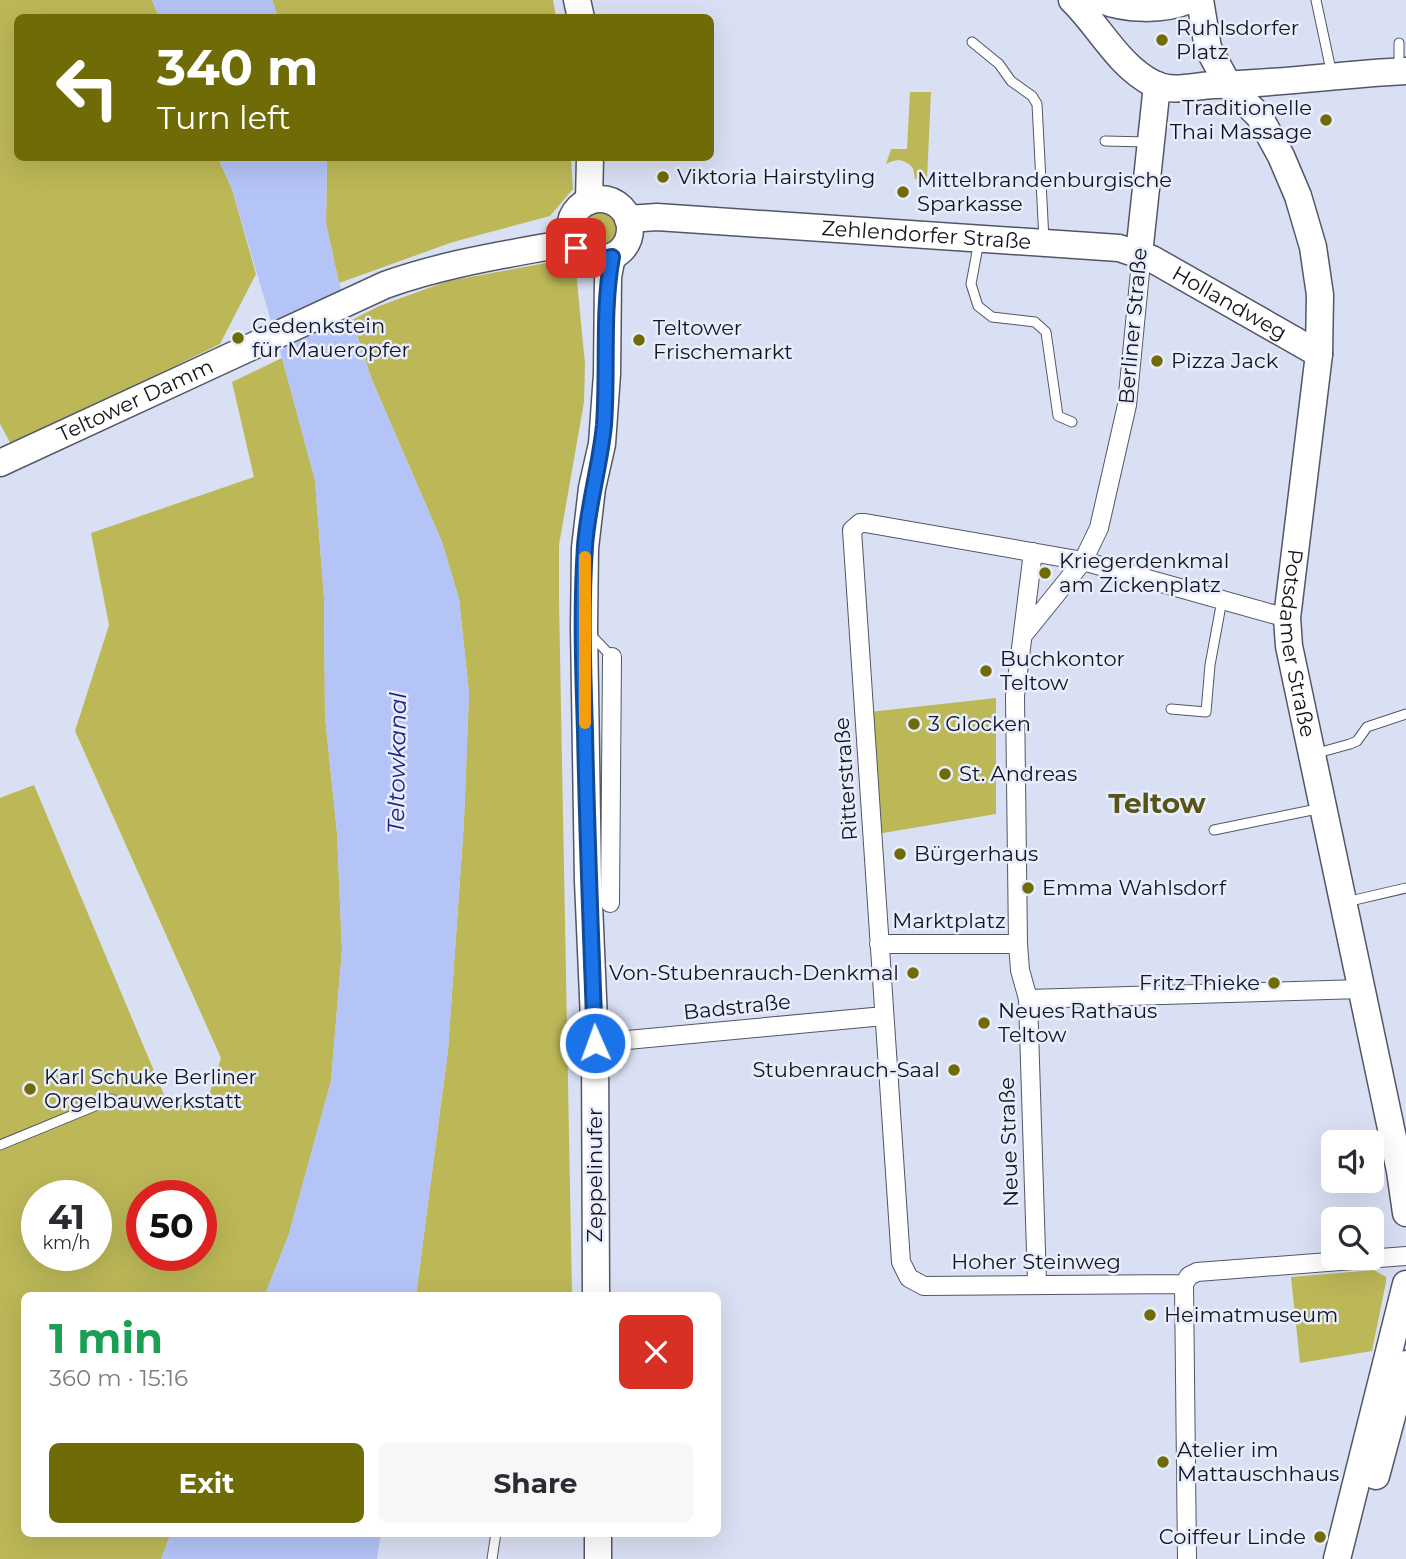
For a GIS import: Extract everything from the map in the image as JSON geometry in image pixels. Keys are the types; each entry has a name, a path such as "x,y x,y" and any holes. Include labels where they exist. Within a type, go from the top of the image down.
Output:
{"street":[{"path":"1072,0 1117,55 1136,73 1157,85 1175,88 1229,86 1402,72"},
{"path":"1101,0 1119,7 1163,6 1189,0"},
{"name":"Potsdamer Straße","path":"1200,0 1208,48 1229,86 1259,116 1281,156 1298,196 1313,247 1320,295 1319,354 1287,618 1293,666 1344,902 1406,1213"},
{"name":"Berliner Straße","path":"1024,634 1083,561 1099,528 1127,405 1140,272 1139,254 1157,85"},
{"path":"591,161 598,201"},
{"path":"598,201 601,161"},
{"path":"598,201 616,204 628,228 625,245 586,245 576,211 598,201"},
{"name":"Zehlendorfer Straße","path":"628,228 712,221 1044,241 1119,248 1139,254"},
{"name":"Teltower Damm","path":"0,463 352,299 417,273 467,260 586,245"},
{"name":"Zeppelinufer","path":"586,245 607,344 602,444 592,488 585,548 584,627 588,881 595,1043 596,1292"},
{"name":"Hollandweg","path":"1139,254 1225,299 1319,354"},
{"name":"Ritterstraße","path":"901,1262 852,530 860,523 865,523 1083,561 1287,618"},
{"name":"Neue Straße","path":"1033,552 1015,696 1018,944 1020,970 1028,999 1037,1283"},
{"path":"610,904 612,657"},
{"name":"Marktplatz","path":"880,944 1018,944"},
{"path":"1028,999 1361,989"},
{"name":"Badstraße","path":"595,1043 884,1016"},
{"path":"1186,1559 1184,1284 1188,1276 1197,1272 1406,1256"},
{"name":"Hoher Steinweg","path":"901,1262 909,1278 924,1286 1037,1283 1184,1284"},
{"path":"1336,1559 1406,1284"},
{"path":"1354,1559 1406,1364"},
{"path":"598,1537 598,1559"}],"lane":[{"path":"1316,0 1332,76"},
{"path":"972,42 999,64 1011,81 1032,96 1037,104 1044,241"},
{"path":"1399,43 1402,72"},
{"path":"1105,141 1152,142"},
{"path":"980,237 971,284 978,306 992,317 1035,322 1041,326 1048,340 1058,416 1072,422"},
{"path":"1171,709 1206,712 1210,665 1222,600"},
{"path":"584,627 612,657"},
{"path":"1312,755 1357,741 1367,727 1406,714"},
{"path":"1214,830 1324,808"},
{"path":"1344,902 1406,888"},
{"path":"0,1144 112,1100"},
{"path":"492,1559 495,1537"}],"shaded area":[{"path":"0,0 152,0 158,14 14,14 14,161 219,161 232,189 256,274 220,344 12,446 0,424"},
{"path":"272,0 553,0 555,14 277,14"},
{"path":"910,92 931,92 927,180 915,179 913,168 904,161 897,160 886,164 891,149 907,149"},
{"path":"327,161 571,161 573,189 550,216 453,242 339,283 326,224"},
{"path":"600,212 613,217 618,230 613,243 600,248 587,243 582,230 587,217"},
{"path":"563,260 569,262 576,271 585,364 584,402 559,545 572,1292 416,1292 448,1050 464,821 469,693 459,599 442,542 372,380 352,320 379,306 448,281"},
{"path":"282,358 315,480 324,598 325,716 337,833 342,950 331,1081 289,1234 266,1292 21,1292 21,1537 169,1537 161,1559 0,1559 0,798 34,785 170,1109 209,1095 221,1058 75,731 109,625 91,533 254,477 232,382"},
{"path":"996,698 996,814 877,834 869,712"},
{"path":"1374,1270 1386,1277 1372,1351 1300,1363 1291,1277"}],"water":[{"path":"152,0 272,0 277,14 158,14"},
{"name":"Teltowkanal","path":"219,161 327,161 326,224 339,283 372,380 442,542 459,599 469,693 464,821 448,1050 416,1292 266,1292 289,1234 331,1081 342,950 337,833 325,716 324,598 315,480 232,189"},
{"path":"169,1537 380,1537 377,1559 161,1559"}],"slow traffic":[{"path":"585,557 585,723"}],"place":[{"name":"Ruhlsdorfer Platz","path":"1162,40"},
{"name":"Traditionelle Thai Massage","path":"1326,120"},
{"name":"Viktoria Hairstyling","path":"663,177"},
{"name":"Mittelbrandenburgische Sparkasse","path":"903,192"},
{"name":"Gedenkstein für Maueropfer","path":"238,338"},
{"name":"Teltower Frischemarkt","path":"639,340"},
{"name":"Pizza Jack","path":"1157,361"},
{"name":"Kriegerdenkmal am Zickenplatz","path":"1045,573"},
{"name":"Buchkontor Teltow","path":"986,671"},
{"name":"3 Glocken","path":"914,724"},
{"name":"St. Andreas","path":"945,774"},
{"name":"Bürgerhaus","path":"900,854"},
{"name":"Emma Wahlsdorf","path":"1028,888"},
{"name":"Von-Stubenrauch-Denkmal","path":"913,973"},
{"name":"Fritz Thieke","path":"1274,983"},
{"name":"Neues Rathaus Teltow","path":"984,1023"},
{"name":"Stubenrauch-Saal","path":"954,1070"},
{"name":"Karl Schuke Berliner Orgelbauwerkstatt","path":"30,1089"},
{"name":"Heimatmuseum","path":"1150,1315"},
{"name":"Atelier im Mattauschhaus","path":"1163,1462"},
{"name":"Coiffeur Linde","path":"1320,1537"}],"district":[{"name":"Teltow","path":"1157,803"}],"route":[{"path":"576,248 588,257 596,259 612,257 608,277 607,374 602,444 592,488 585,548 583,667 595,1043"}]}
